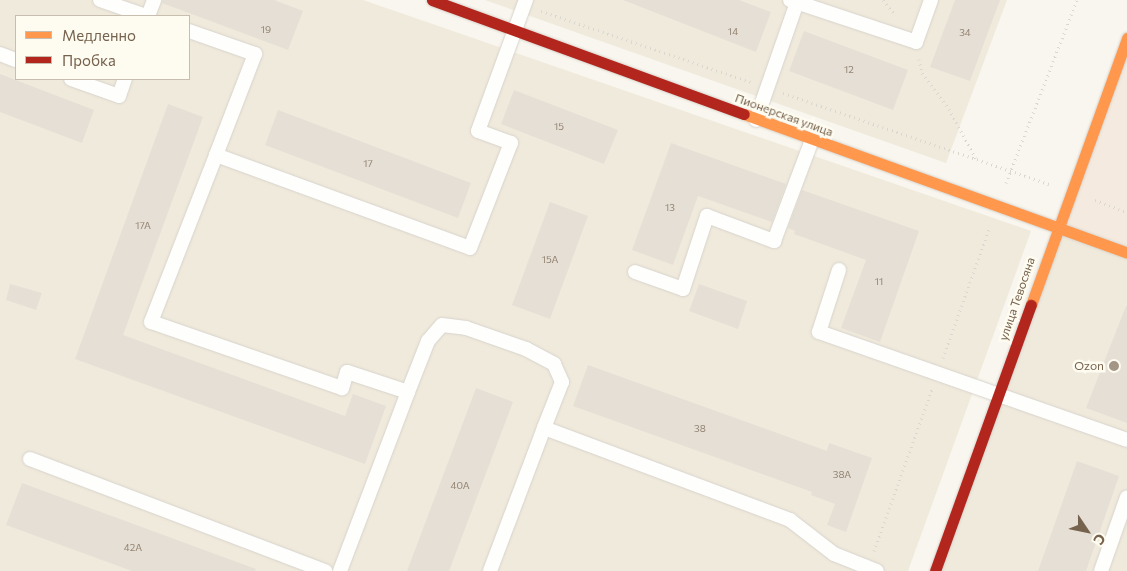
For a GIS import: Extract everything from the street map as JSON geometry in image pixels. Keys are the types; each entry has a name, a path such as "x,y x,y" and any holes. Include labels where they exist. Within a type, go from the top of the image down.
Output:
{"street":[{"name":"Пионерская улица","path":"432,0 756,120 1127,253"},
{"name":"улица Тевосяна","path":"934,571 998,396 1056,228 1127,38"}],"lane":[{"path":"100,0 144,15"},
{"path":"147,15 154,0"},
{"path":"216,155 470,248 511,143 478,131 526,0"},
{"path":"756,120 793,1 916,42 931,0"},
{"path":"190,31 255,54 152,322 342,388 347,372 408,392"},
{"path":"0,54 15,60"},
{"path":"74,80 119,96 125,80"},
{"path":"634,272 683,289 707,216 774,240 812,140"},
{"path":"839,270 819,332 1127,440"},
{"path":"340,571 428,341 442,325 466,328 526,349 554,364 562,382 490,571"},
{"path":"544,428 790,520 834,554 873,569"},
{"path":"30,459 325,571"},
{"path":"1101,571 1122,530 1127,497"}],"path":[{"path":"873,569 938,374 997,207 1078,0"},
{"path":"916,42 922,73 950,109 976,159"}],"shaded area":[{"path":"0,0 363,0 1031,231 908,571 0,571"},
{"path":"485,0 1007,0 946,163"},
{"path":"1127,38 1127,253 1056,228"},
{"path":"1056,228 1127,253 1127,571 935,571"}],"building":[{"path":"163,0 274,0 303,11 288,50 162,3"},
{"path":"623,0 739,0 771,12 756,52"},
{"path":"955,0 1000,0 970,81 930,67"},
{"path":"804,31 908,70 893,110 789,71"},
{"path":"0,74 94,110 82,143 0,112"},
{"path":"514,90 618,130 604,164 501,124"},
{"path":"168,104 203,117 123,335 345,416 353,394 386,406 365,464 75,359"},
{"path":"278,110 471,183 458,218 265,145"},
{"path":"671,143 786,184 772,222 698,196 673,265 632,250"},
{"path":"802,190 919,231 880,342 841,328 866,260 794,234 795,231 788,228"},
{"path":"550,202 588,216 550,319 512,305"},
{"path":"10,284 42,293 36,310 6,300"},
{"path":"699,284 747,301 738,329 689,311"},
{"path":"1127,306 1127,423 1086,408"},
{"path":"588,365 827,451 829,443 872,458 846,532 827,525 835,504 811,495 812,492 573,406"},
{"path":"476,388 513,402 449,571 407,571"},
{"path":"1077,461 1119,476 1086,571 1038,571"},
{"path":"22,483 256,569 255,571 132,571 6,525"}],"traffic: slow":[{"path":"1031,305 1127,38"},
{"path":"744,114 1127,253"}],"traffic: jam":[{"path":"432,0 744,114"},
{"path":"935,571 1031,305"}],"place":[{"name":"Ozon","path":"1114,366"}]}
